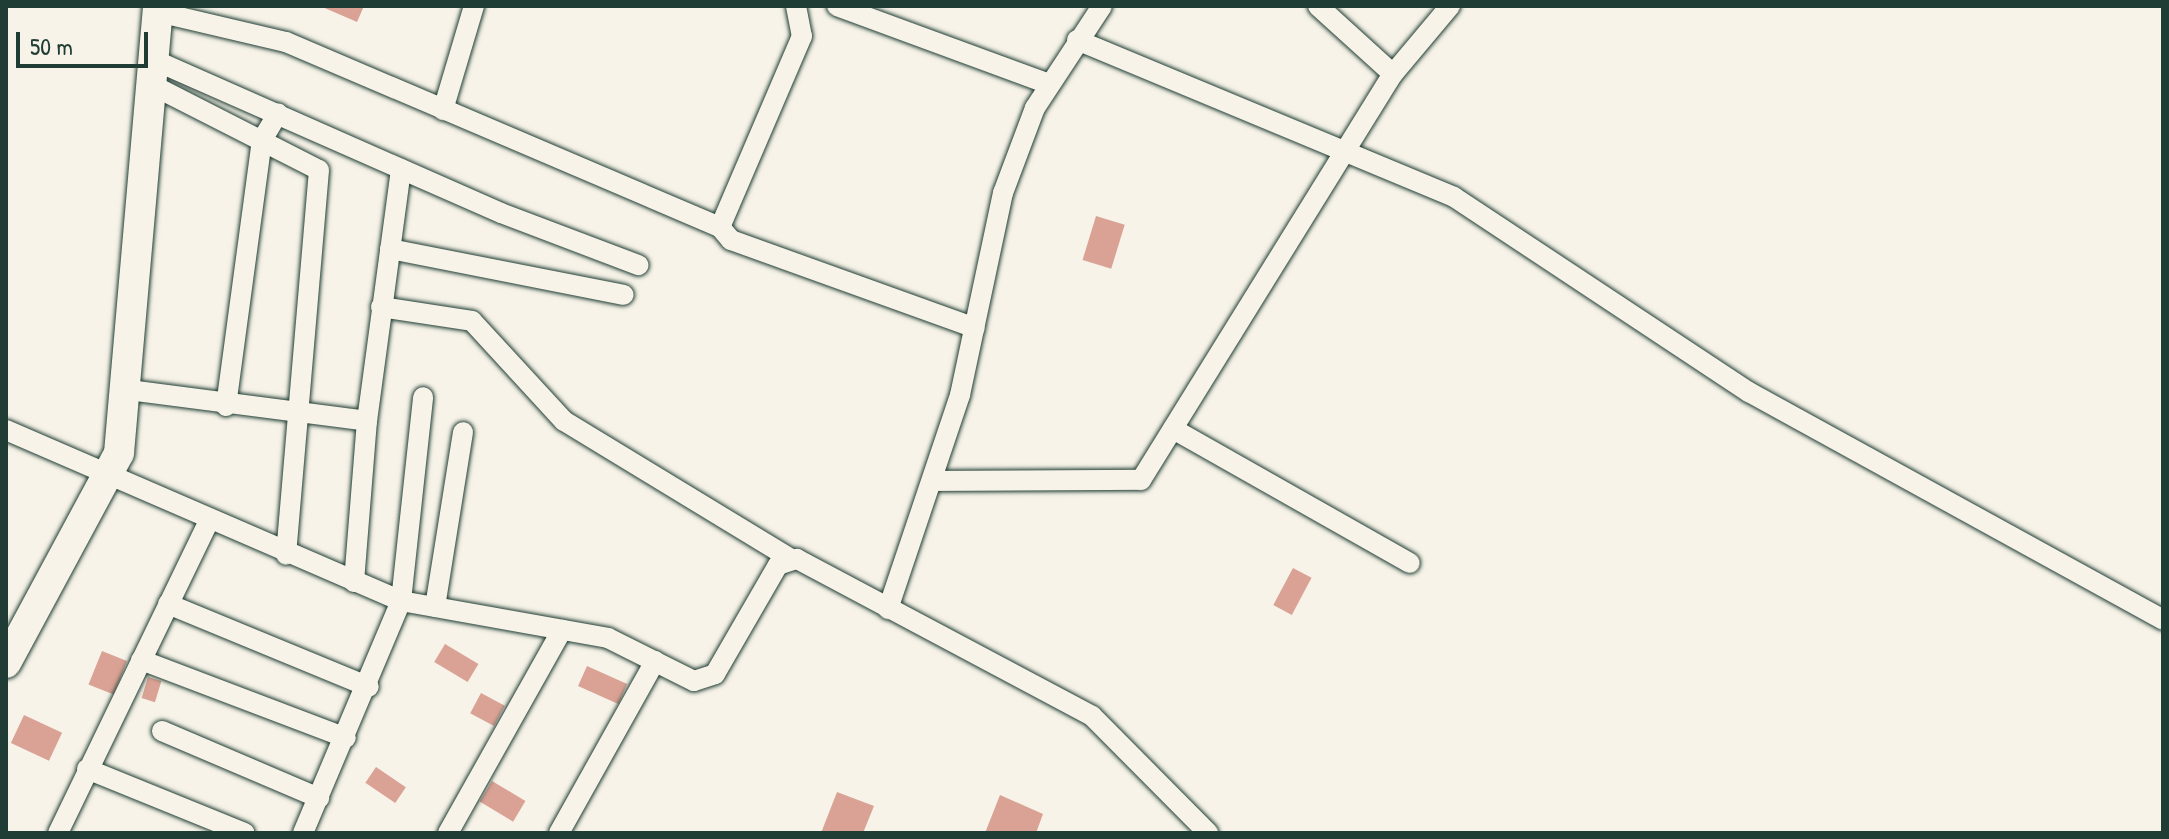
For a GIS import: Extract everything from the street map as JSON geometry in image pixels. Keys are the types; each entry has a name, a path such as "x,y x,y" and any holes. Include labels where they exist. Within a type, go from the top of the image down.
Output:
{"street":[{"path":"443,110 474,6"},
{"path":"720,227 802,36 796,6"},
{"path":"837,6 1049,84"},
{"path":"888,609 936,481 975,328 1003,193 1049,84 1102,6"},
{"path":"1318,6 1393,74"},
{"path":"936,481 1130,482 1149,470 1393,74 1450,6"},
{"path":"6,663 109,476 129,390 158,9 286,42 720,227 731,240 975,328"},
{"path":"1077,40 1347,151 1482,213 1749,392 2163,620"},
{"path":"153,73 278,113 401,169 638,265"},
{"path":"153,73 262,140 308,161 322,184 286,555"},
{"path":"226,406 262,140 278,113"},
{"path":"354,582 367,421 401,169"},
{"path":"390,249 624,295"},
{"path":"381,307 472,321 564,421 789,558 1092,716 1208,833"},
{"path":"129,390 226,406 367,421"},
{"path":"303,833 369,687 401,601 423,397"},
{"path":"1173,429 1410,563"},
{"path":"6,430 208,523 401,601 608,638 694,681 715,674 789,558"},
{"path":"435,607 463,432"},
{"path":"63,832 87,769 208,523"},
{"path":"168,604 369,687"},
{"path":"448,833 562,630"},
{"path":"141,660 346,738"},
{"path":"559,833 655,661"},
{"path":"162,731 319,798"},
{"path":"87,769 245,833"}],"building":[{"path":"320,6 364,6 357,22"},
{"path":"1096,216 1125,225 1111,269 1083,260"},
{"path":"1293,568 1312,578 1292,615 1273,605"},
{"path":"445,644 478,664 468,682 434,662"},
{"path":"102,651 127,661 114,694 89,684"},
{"path":"587,666 627,684 618,704 578,686"},
{"path":"148,677 161,681 155,702 142,698"},
{"path":"481,693 505,706 494,726 470,713"},
{"path":"24,715 62,733 49,761 11,743"},
{"path":"376,767 406,787 395,803 365,783"},
{"path":"492,781 525,801 513,822 480,802"},
{"path":"837,792 874,806 863,833 821,833"},
{"path":"1000,795 1043,814 1036,833 985,833"}]}
